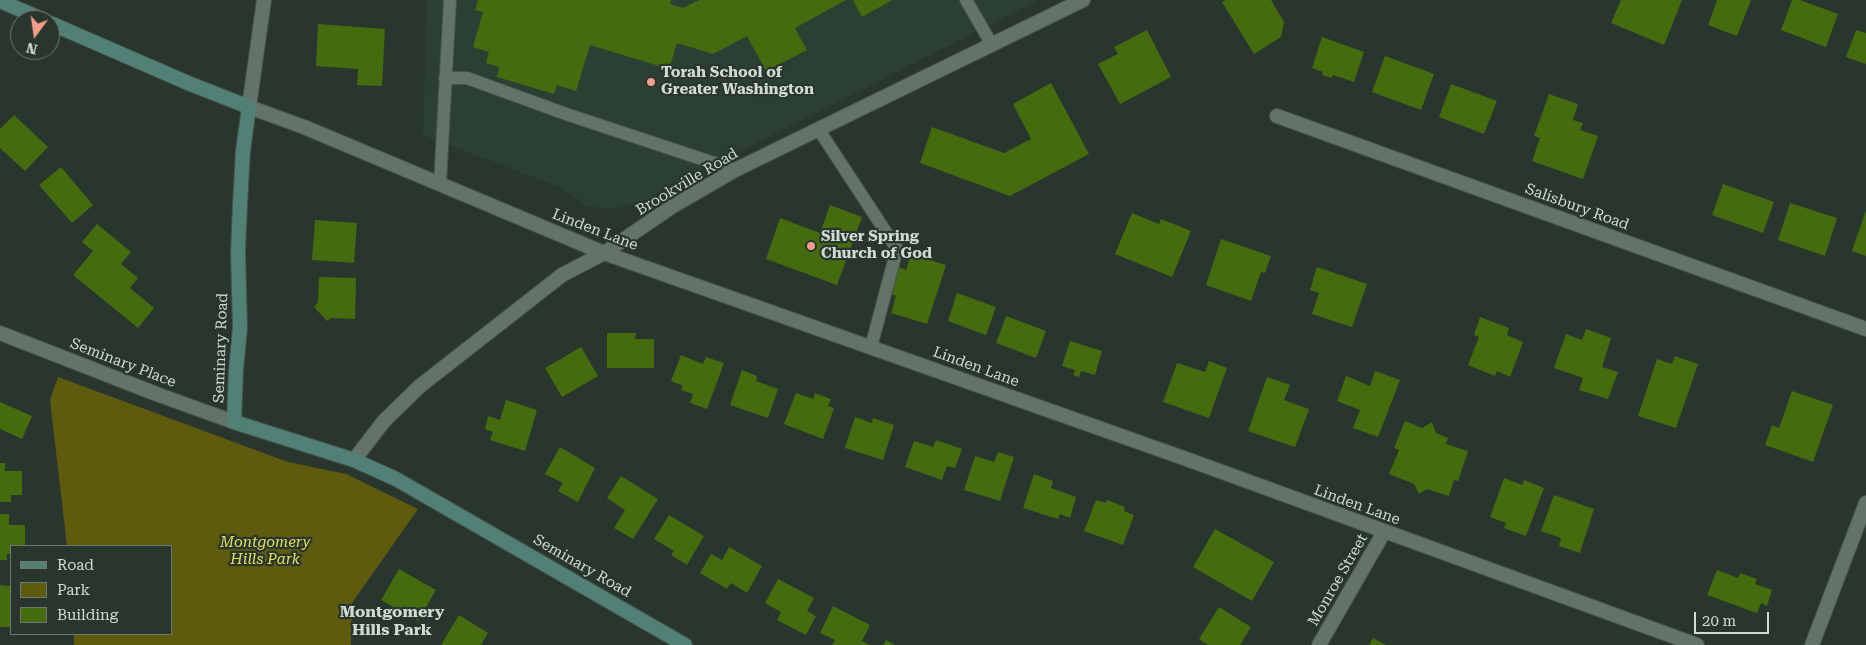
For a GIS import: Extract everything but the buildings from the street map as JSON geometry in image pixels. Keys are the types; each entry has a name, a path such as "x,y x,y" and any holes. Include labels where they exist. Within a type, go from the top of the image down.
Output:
{"main road":[{"path":"0,1 21,10"},
{"path":"60,27 188,83 249,107"},
{"name":"Seminary Road","path":"249,107 243,150 240,205 238,252 240,328 234,422 354,460 396,479 685,645"}],"street":[{"path":"249,107 264,0"},
{"name":"Brookville Road","path":"354,460 384,421 420,386 562,275 604,253 674,206 735,170 1083,0"},
{"name":"Linden Lane","path":"249,107 304,127 604,253 1192,461 1697,645"},
{"name":"Salisbury Road","path":"1277,116 1866,329"},
{"name":"Seminary Place","path":"0,333 234,422"},
{"path":"1812,645 1866,503"},
{"name":"Monroe Street","path":"1319,645 1384,532"}],"lane":[{"path":"440,184 450,0"},
{"path":"966,0 991,44"},
{"path":"445,78 467,78 566,114 735,170"},
{"path":"819,130 897,249 871,347"}],"shaded area":[{"name":"Torah School of Greater Washington","path":"427,0 1039,0 676,182 646,200 607,209 588,206 559,187 423,135"}],"green space":[{"name":"Montgomery Hills Park","path":"58,377 288,462 346,474 418,509 352,603 351,645 74,645 74,635 172,635 172,545 67,545 50,400"}],"place":[{"name":"Torah School of Greater Washington","path":"651,82"},
{"name":"Silver Spring Church of God","path":"811,246"}],"district":[{"name":"Montgomery Hills Park","path":"392,621"}]}
